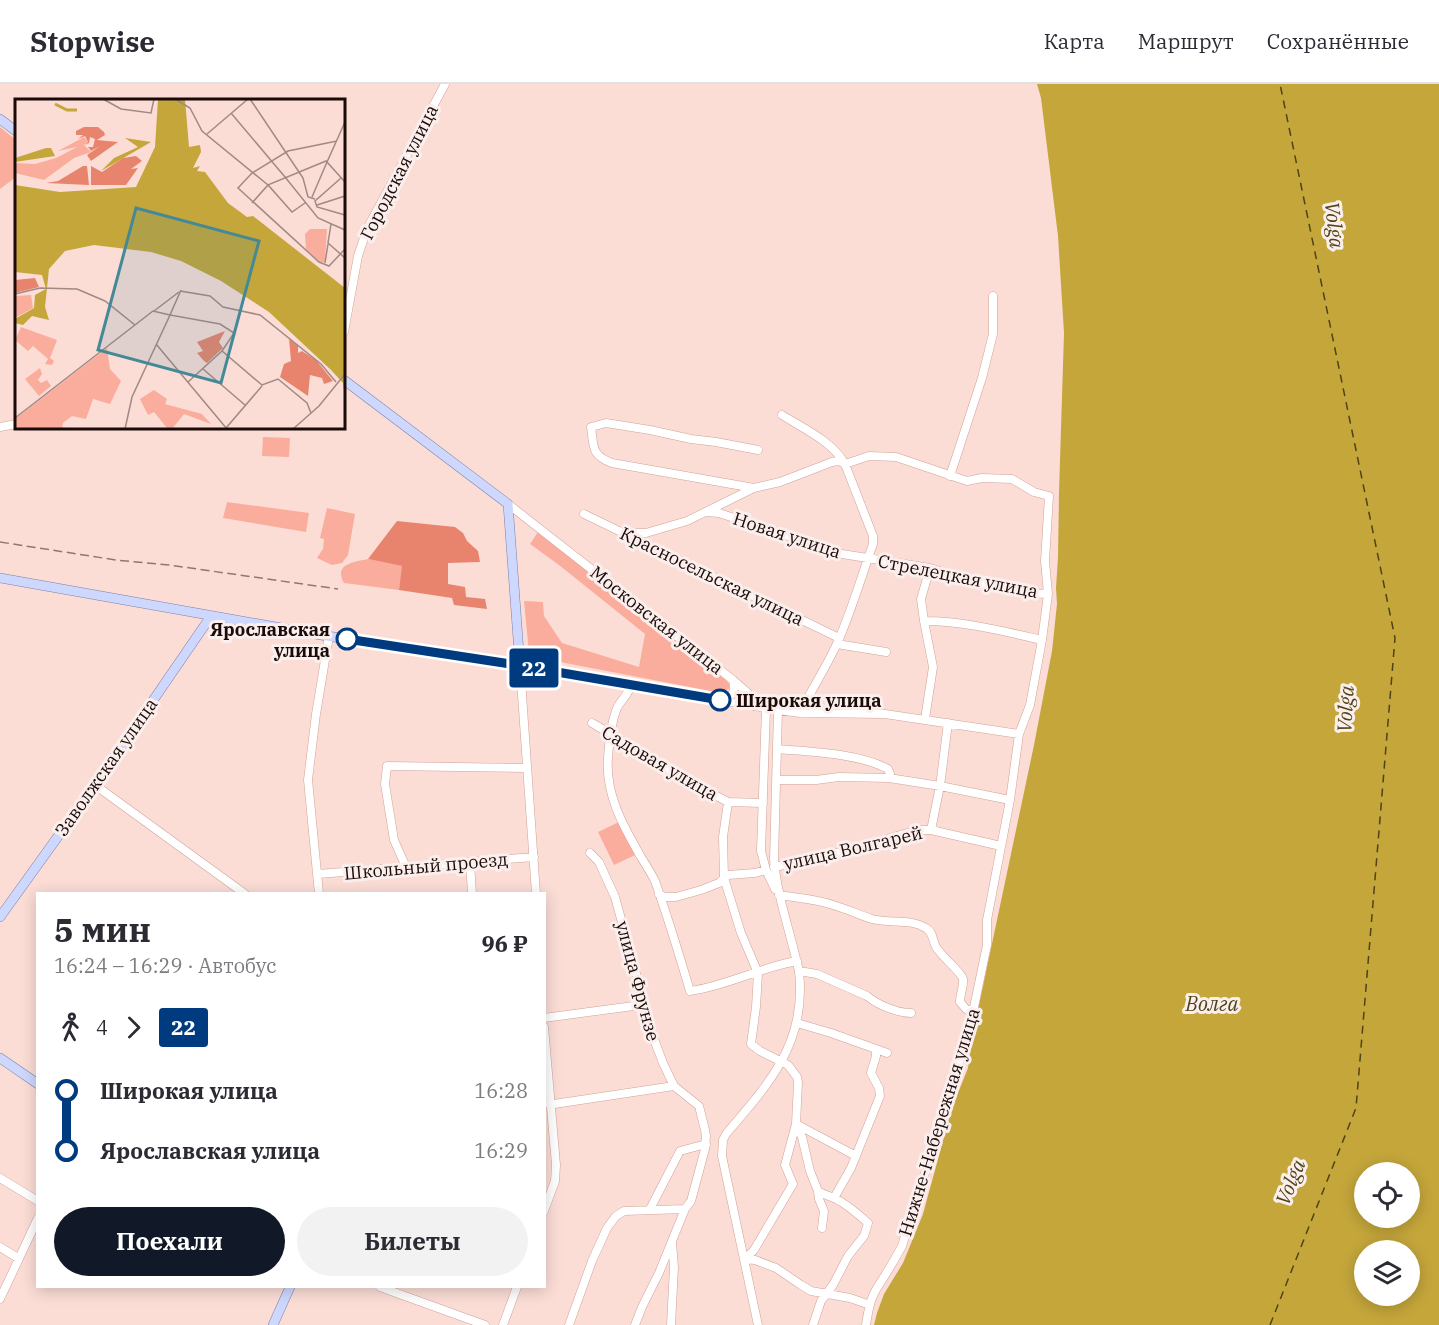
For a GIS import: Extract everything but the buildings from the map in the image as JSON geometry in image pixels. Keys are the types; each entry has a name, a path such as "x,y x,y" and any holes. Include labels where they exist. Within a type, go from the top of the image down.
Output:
{"main road":[{"path":"0,119 15,130"},
{"name":"Московская улица","path":"345,381 508,504"},
{"path":"0,578 328,636 520,666 508,504"},
{"name":"Заволжская улица","path":"0,917 95,785 211,616"},
{"path":"0,1058 36,1083"},
{"path":"273,1325 290,1288"}],"street":[{"name":"Городская улица","path":"345,327 358,256 367,229 445,84"},
{"path":"625,533 646,533 687,521 754,488 780,482 832,462 845,464 869,456 896,457 950,476 982,378 993,334 993,296"},
{"path":"782,415 832,447 839,454 873,536 873,544 838,641 800,713"},
{"path":"0,427 15,423"},
{"path":"754,488 612,463 601,459 596,453 591,427 606,423 758,450"},
{"name":"Нижне-Набережная улица","path":"866,1325 876,1289 902,1246 973,1012 987,945 987,920 1010,800 1018,734 1030,705 1048,594 1045,561 1049,496 1034,492 1012,479 982,478 967,481 950,476"},
{"name":"Московская улица","path":"508,504 733,680 766,709"},
{"name":"Новая улица","path":"706,512 726,515 842,554 868,558"},
{"name":"Красносельская улица","path":"584,514 838,641 886,652"},
{"name":"Стрелецкая улица","path":"868,558 930,568 986,585 1025,593 1048,594"},
{"path":"924,719 933,667 921,599 930,568"},
{"path":"924,621 943,621 993,629 1042,640"},
{"path":"319,892 308,780 328,636"},
{"path":"536,892 520,666 766,709 800,713 885,714 1018,734"},
{"path":"723,701 732,697 733,680"},
{"path":"631,685 629,693 621,701 616,711 612,734 608,758 612,798 654,880 673,932 690,992 797,962"},
{"path":"766,709 761,851 766,870 779,895"},
{"path":"758,1325 722,1156 723,1140 726,1134 773,1076 788,1051 797,1023 800,1002 799,971 774,867 778,710"},
{"name":"Садовая улица","path":"592,723 645,753 677,775 728,802 763,803"},
{"path":"931,830 940,786 948,723"},
{"path":"777,749 828,753 854,758 881,765 888,769 889,778"},
{"path":"405,867 394,840 385,784 387,766 527,768"},
{"path":"776,780 816,780 839,777 889,778 1010,800"},
{"path":"95,785 242,892"},
{"path":"728,802 723,837 724,878 741,933 758,973 751,1044 788,1065 794,1071 798,1082 796,1124 785,1165 793,1184 754,1250 745,1259"},
{"name":"улица Волгарей","path":"774,867 815,859 918,830 931,830 1001,846"},
{"name":"улица Фрунзе","path":"590,853 598,861 615,897 638,981 641,1005 663,1063 674,1086 699,1106 706,1140"},
{"name":"Школьный проезд","path":"318,874 534,857"},
{"path":"470,862 472,892"},
{"path":"659,894 664,897 676,897 719,883 728,875 766,870"},
{"path":"779,895 835,905 873,919 902,920 928,929 933,935 936,947 961,974 963,982 960,1002 966,1009 973,1012"},
{"path":"799,971 817,974 867,996 873,1001 904,1013 911,1013"},
{"path":"546,1018 641,1005"},
{"path":"797,1023 887,1053"},
{"path":"834,1198 851,1168 880,1096 879,1088 871,1073 876,1049"},
{"path":"546,1065 556,1165 555,1181 546,1206"},
{"path":"548,1103 674,1086"},
{"path":"796,1124 856,1156"},
{"path":"796,1124 824,1211 822,1228"},
{"path":"650,1209 680,1151 706,1140 723,1140"},
{"path":"635,1325 659,1274 685,1209 691,1201 706,1140"},
{"path":"0,1178 36,1200"},
{"path":"813,1325 821,1301 833,1285 848,1256 864,1236 868,1223 852,1208 818,1191"},
{"path":"569,1325 592,1261 607,1228 616,1216 624,1211 685,1209"},
{"path":"0,1299 36,1222"},
{"path":"671,1325 674,1267 672,1239"},
{"path":"0,1247 18,1258"},
{"path":"745,1259 776,1268 811,1291 850,1298 870,1305"},
{"path":"383,1288 485,1325"},
{"path":"503,1325 517,1288"}],"shaded area":[{"path":"0,127 15,139 15,178 0,189"},
{"path":"263,437 290,438 289,457 262,456"},
{"path":"227,502 309,513 306,532 223,518"},
{"path":"327,508 355,514 348,555 342,563 332,565 317,558 323,549 324,539 320,538"},
{"path":"397,521 455,527 463,533 467,541 478,551 480,562 448,563 448,584 465,587 466,597 485,599 487,609 454,605 452,598 399,590 402,566 368,559"},
{"path":"538,532 726,680 729,689 721,693 534,657 529,653 524,601 543,602 544,616 562,643 639,667 645,634 530,544"},
{"path":"368,559 403,566 399,590 344,583 341,577 343,568 351,563"},
{"path":"621,821 637,854 614,865 598,832"}],"water":[{"name":"Волга","path":"1037,84 1439,84 1439,1325 874,1325 884,1294 903,1263 923,1214 952,1108 968,1068 971,1043 1052,651 1057,604 1064,333 1058,236 1041,98"}],"ferry route":[{"path":"1270,1325 1356,1108 1395,638 1280,84"}],"railway":[{"path":"0,542 116,560 169,565 338,589"}],"bus line":[{"name":"22","path":"347,639 720,700"}],"place":[{"name":"Ярославская улица","path":"347,639"},
{"name":"Широкая улица","path":"720,700"}],"water label":[{"name":"Volga","path":"1335,225"},
{"name":"Volga","path":"1345,709"},
{"name":"Volga","path":"1290,1182"}]}
